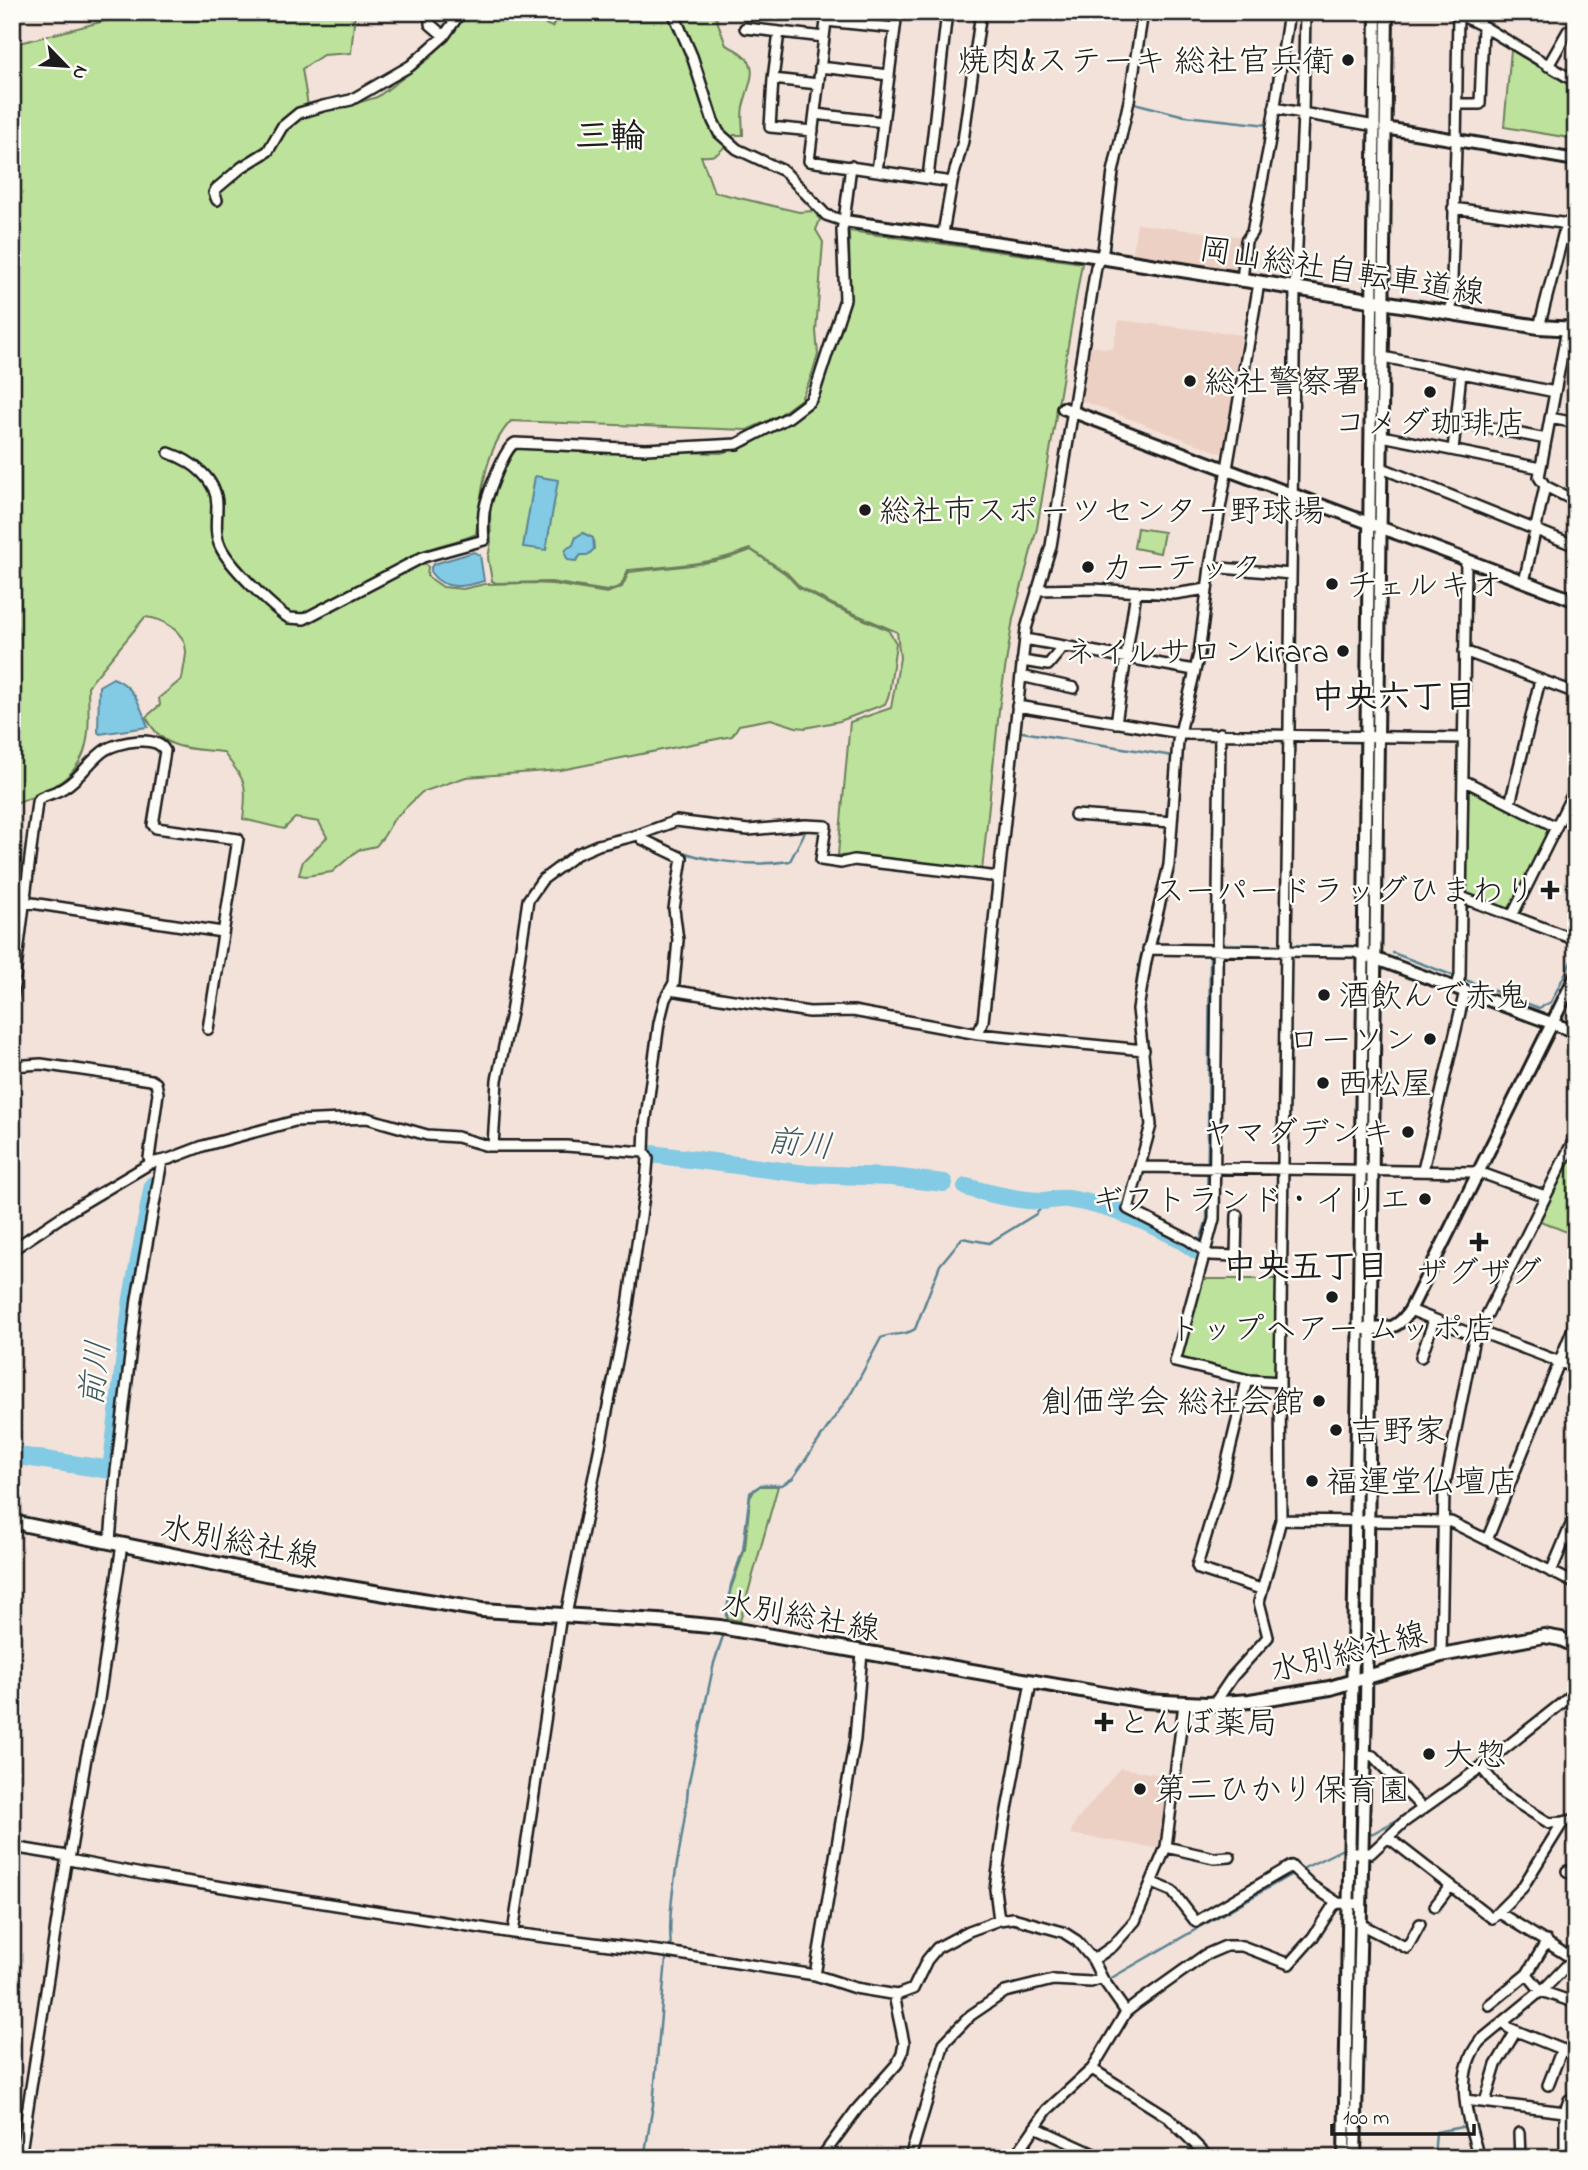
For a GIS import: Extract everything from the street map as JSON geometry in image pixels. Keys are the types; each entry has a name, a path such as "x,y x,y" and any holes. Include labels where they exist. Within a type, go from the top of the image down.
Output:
{"main road":[{"name":"岡山総社自転車道線","path":"1100,257 1539,327 1571,329"},
{"name":"水別総社線","path":"12,1522 266,1574 396,1597 482,1609 719,1627 1144,1701 1184,1704 1250,1701 1330,1688 1441,1655 1544,1636 1561,1639 1576,1646"}],"street":[{"path":"430,12 433,36 430,49"},
{"path":"217,200 214,194 216,189 242,167 268,151 282,127 299,113 351,100 373,90 410,66 430,49 444,36 461,12"},
{"path":"673,12 692,56 712,121 719,133 737,149 784,171 826,215 844,221 1100,257"},
{"path":"877,170 897,12"},
{"path":"928,177 947,12"},
{"path":"943,233 962,141 981,12"},
{"path":"978,1034 983,1021 1025,639 1051,546 1067,410 1100,257 1143,12"},
{"path":"1242,281 1246,241 1252,232 1269,146 1289,12"},
{"path":"1214,1704 1233,1676 1268,1637 1259,1602 1281,1520 1280,1382 1295,289 1305,12"},
{"path":"1344,2158 1349,1903 1364,1754 1366,1677 1368,1521 1364,1329 1372,736 1369,524 1378,302 1380,127 1376,12"},
{"path":"1380,127 1387,12"},
{"path":"1451,313 1457,12 1576,82"},
{"path":"895,28 831,17 826,21 809,161 952,182"},
{"path":"430,24 444,36"},
{"path":"1457,104 1480,104 1483,26"},
{"path":"745,28 824,37"},
{"path":"1548,66 1568,31"},
{"path":"779,32 770,127 813,131"},
{"path":"820,67 889,75"},
{"path":"773,79 818,85"},
{"path":"1274,108 1575,158"},
{"path":"815,114 883,122"},
{"path":"169,453 185,461 209,480 215,490 218,541 229,560 284,615 304,619 423,557 484,540 484,509 509,445 515,443 646,449 737,444 789,417 810,401 814,394 845,299 842,230 851,166"},
{"path":"1453,208 1571,225 1539,327"},
{"path":"1237,1215 1236,1256 1210,1255 1128,1209 1151,1125 1138,1009 1148,949 1169,864 1168,822 1177,733 1192,669 1199,653 1205,589 1228,472 1259,284"},
{"path":"1372,736 1382,468 1383,357 1378,302"},
{"path":"1567,497 1545,486 1539,477 1555,392 1571,329"},
{"path":"1383,357 1555,392"},
{"path":"1452,450 1461,373"},
{"path":"1067,410 1576,601"},
{"path":"1550,418 1576,423"},
{"path":"1456,421 1546,439"},
{"path":"1382,436 1540,468"},
{"path":"1382,468 1576,546"},
{"path":"1524,582 1545,486"},
{"path":"1423,1170 1460,984 1466,560"},
{"path":"1210,567 1292,574"},
{"path":"1037,590 1174,594 1205,589"},
{"path":"1116,723 1136,592"},
{"path":"1025,639 1192,669"},
{"path":"1022,662 1048,664 1063,647"},
{"path":"1464,651 1576,693"},
{"path":"1021,676 1074,688"},
{"path":"1510,804 1540,680"},
{"path":"1017,706 1177,733 1464,738"},
{"path":"1220,733 1210,1167 1214,1219 1201,1249 1175,1362 1247,1380 1280,1382"},
{"path":"12,1001 40,797 62,789 111,747 146,740 156,741 165,751 153,825 156,828 238,839 208,1029"},
{"path":"1463,780 1556,827"},
{"path":"1512,916 1576,787"},
{"path":"1075,815 1168,822"},
{"path":"493,1146 497,1080 511,1013 528,900 542,880 577,854 676,821 748,830 826,826 821,860 841,863 854,860 999,877"},
{"path":"513,1933 564,1615 627,1312 646,1182 648,1158 644,1152 659,1023 662,1006 674,983 676,970 678,940 674,909 682,858 642,839"},
{"path":"12,894 26,899 222,932"},
{"path":"1461,897 1576,940"},
{"path":"1148,949 1287,947 1354,952 1460,984 1576,1032"},
{"path":"1364,1329 1394,1327 1404,1320 1410,1310 1576,975"},
{"path":"670,990 809,1012 853,1011 978,1034 1141,1050"},
{"path":"12,1066 41,1064 151,1080 156,1083 158,1093 149,1158 151,1163"},
{"path":"12,1250 151,1163 295,1121 367,1118 428,1135 457,1137 493,1146 566,1146 644,1152"},
{"path":"1441,1655 1444,1490 1473,1343 1576,1135"},
{"path":"20,2158 68,1858 98,1706 116,1542 116,1471 137,1299 162,1161"},
{"path":"1140,1167 1423,1170 1478,1174 1545,1196"},
{"path":"1410,1310 1576,1368"},
{"path":"1420,1357 1434,1320"},
{"path":"1487,1540 1576,1321"},
{"path":"1356,1846 1352,1681 1355,1521 1364,1329"},
{"path":"1247,1380 1221,1486 1197,1566 1199,1569 1261,1590"},
{"path":"1552,1572 1576,1513"},
{"path":"1281,1520 1451,1522 1576,1584"},
{"path":"815,1975 856,1739 862,1652"},
{"path":"999,1920 995,1889 1031,1682"},
{"path":"1356,1846 1371,1853 1421,1807 1481,1767 1576,1692"},
{"path":"1093,1960 1126,1934 1135,1921 1166,1847 1184,1704"},
{"path":"1364,1754 1373,1756 1421,1807"},
{"path":"1481,1767 1503,1794 1549,1824 1576,1819"},
{"path":"1389,1838 1492,1918 1522,1888 1563,1822"},
{"path":"12,1847 147,1875 513,1933 666,1952 815,1975 839,1984 894,1995 905,1994 913,1989 937,1948 969,1931 1013,1918 1063,1932 1077,1941 1093,1960 1126,2012"},
{"path":"1166,1847 1214,1858 1230,1857"},
{"path":"1153,1883 1172,1891 1196,1922 1292,1867 1349,1903 1360,1924 1355,2158"},
{"path":"1567,1871 1576,1877"},
{"path":"1435,1906 1451,1885"},
{"path":"1014,2158 1047,2110 1092,2069 1126,2012 1205,1955 1226,1946 1242,1946 1289,1964 1349,1903"},
{"path":"1479,2158 1465,2100 1465,2075 1472,2051 1480,2040 1540,1989 1572,1957 1498,1912"},
{"path":"1360,1924 1407,1948 1420,1924"},
{"path":"1489,2005 1527,1974 1546,1941"},
{"path":"1527,1974 1540,1989 1576,2003"},
{"path":"910,2158 944,2043 971,2015 1005,1992 1053,1980 1104,1981"},
{"path":"821,2158 857,2109 897,2064 902,2054 904,2042 894,1995"},
{"path":"1503,2022 1516,2031 1576,2055"},
{"path":"1485,2102 1496,2065 1516,2031"},
{"path":"1548,2085 1562,2049"},
{"path":"1092,2069 1168,2117 1209,2158"},
{"path":"1465,2100 1566,2112"},
{"path":"1565,2158 1566,2112 1569,2100"},
{"path":"1035,2127 1102,2158"},
{"path":"1519,2133 1520,2158"}],"shaded area":[{"path":"1137,224 1247,237 1240,274 1132,257"},
{"path":"1119,320 1242,335 1223,454 1080,400 1090,346 1113,349"},
{"path":"1120,1768 1173,1777 1162,1849 1070,1834 1074,1824"}],"green space":[{"path":"139,12 355,12 351,53 323,55 302,69 308,106 337,99 351,105 377,97 430,58 468,12 518,12 552,27 557,18 554,12 714,12 726,45 746,57 752,70 742,110 743,135 734,135 713,156 701,156 714,192 799,212 814,211 820,220 816,230 823,242 816,331 818,355 801,399 778,416 747,430 511,421 489,459 476,534 418,554 428,567 427,576 443,587 463,589 485,584 529,583 607,593 622,587 629,572 706,563 751,550 786,574 799,588 888,630 896,643 889,695 885,704 840,721 805,728 771,719 739,725 732,736 561,770 466,777 422,792 394,819 376,846 358,850 332,872 306,876 299,875 303,861 327,837 319,822 295,818 284,829 243,819 243,782 223,752 188,748 169,742 161,737 146,717 160,705 159,698 182,679 186,651 182,637 172,627 145,617 88,686 88,735 80,761 60,783 12,805 12,45"},
{"path":"1511,50 1576,89 1576,139 1504,127"},
{"path":"849,231 1082,263 1037,528 1013,619 1000,701 982,871 838,855 850,722 891,708 900,658 897,632 800,587 787,573 750,549 706,562 628,570 621,586 607,591 551,582 492,581 488,558 491,542 490,506 510,456 518,448 721,453 748,445 812,406 818,397 850,302"},
{"path":"1137,528 1164,532 1160,553 1134,548"},
{"path":"1470,786 1549,825 1550,830 1512,908 1507,910 1468,896 1465,892 1467,788"},
{"path":"1576,1143 1576,1236 1538,1220"},
{"path":"1201,1279 1279,1279 1278,1375 1273,1378 1261,1377 1182,1362 1179,1357"},
{"path":"760,1486 778,1486 740,1621 727,1618 730,1591 745,1549 750,1498"}],"water":[{"path":"535,476 558,480 546,550 523,547"},
{"path":"583,533 593,538 594,549 588,555 581,555 576,561 568,560 566,549"},
{"path":"474,552 480,555 484,581 462,586 448,585 431,573 434,564"},
{"path":"113,678 132,692 148,727 100,734 98,732 99,686"}],"waterway":[{"path":"1109,170 1124,99 1126,100"},
{"path":"1134,103 1185,116 1268,125"},
{"path":"1098,248 1107,186"},
{"path":"1183,700 1190,672"},
{"path":"1022,732 1173,756"},
{"path":"1166,817 1172,765"},
{"path":"1137,1034 1135,992 1142,951 1163,868 1166,824"},
{"path":"669,847 728,862 790,861 807,828"},
{"path":"625,843 639,839"},
{"path":"684,876 688,855"},
{"path":"1222,944 1282,945"},
{"path":"1289,945 1352,946"},
{"path":"1463,979 1539,1008 1551,1002 1576,952"},
{"path":"1393,953 1457,977"},
{"path":"1197,1251 1207,1219 1210,956"},
{"path":"1122,1212 1146,1124 1143,1096"},
{"name":"前川","path":"651,1154 806,1174 891,1177 944,1183"},
{"name":"前川","path":"12,1455 111,1470 132,1298 153,1185"},
{"name":"前川","path":"966,1187 1022,1199 1068,1199 1101,1206 1153,1225 1197,1251"},
{"path":"726,1616 731,1585 743,1550 750,1493 761,1485 782,1485 793,1478 852,1392 881,1338 915,1329 940,1265 962,1238 989,1243 1036,1214 1048,1200"},
{"path":"671,1947 673,1887 688,1786 714,1663 723,1636"},
{"path":"1556,1702 1576,1682"},
{"path":"1462,1775 1482,1760"},
{"path":"1366,1837 1406,1815"},
{"path":"1300,1870 1347,1847"},
{"path":"1068,1985 1080,1987 1101,1984 1294,1873"},
{"path":"644,2158 653,2105 666,1959"},
{"path":"1464,2064 1473,2043 1487,2030"},
{"path":"916,2158 928,2111"},
{"path":"1434,2158 1436,2132 1467,2126"}],"place":[{"name":"焼肉&ステーキ 総社官兵衛","path":"1348,60"},
{"name":"総社警察署","path":"1190,381"},
{"name":"コメダ珈琲店","path":"1430,392"},
{"name":"総社市スポーツセンター野球場","path":"865,510"},
{"name":"カーテック","path":"1088,567"},
{"name":"チェルキオ","path":"1332,584"},
{"name":"ネイルサロンkirara","path":"1343,651"},
{"name":"スーパードラッグひまわり","path":"1550,890"},
{"name":"酒飲んで赤鬼","path":"1324,995"},
{"name":"ローソン","path":"1430,1039"},
{"name":"西松屋","path":"1323,1083"},
{"name":"ヤマダデンキ","path":"1408,1132"},
{"name":"ギフトランド・イリエ","path":"1425,1199"},
{"name":"ザグザグ","path":"1479,1242"},
{"name":"トップヘアー ムッポ店","path":"1332,1297"},
{"name":"創価学会 総社会館","path":"1319,1401"},
{"name":"吉野家","path":"1336,1430"},
{"name":"福運堂仏壇店","path":"1312,1481"},
{"name":"とんぼ薬局","path":"1104,1722"},
{"name":"大惣","path":"1429,1754"},
{"name":"第二ひかり保育園","path":"1140,1789"}],"district":[{"name":"三輪","path":"610,135"},
{"name":"中央六丁目","path":"1394,695"},
{"name":"中央五丁目","path":"1306,1265"}]}
